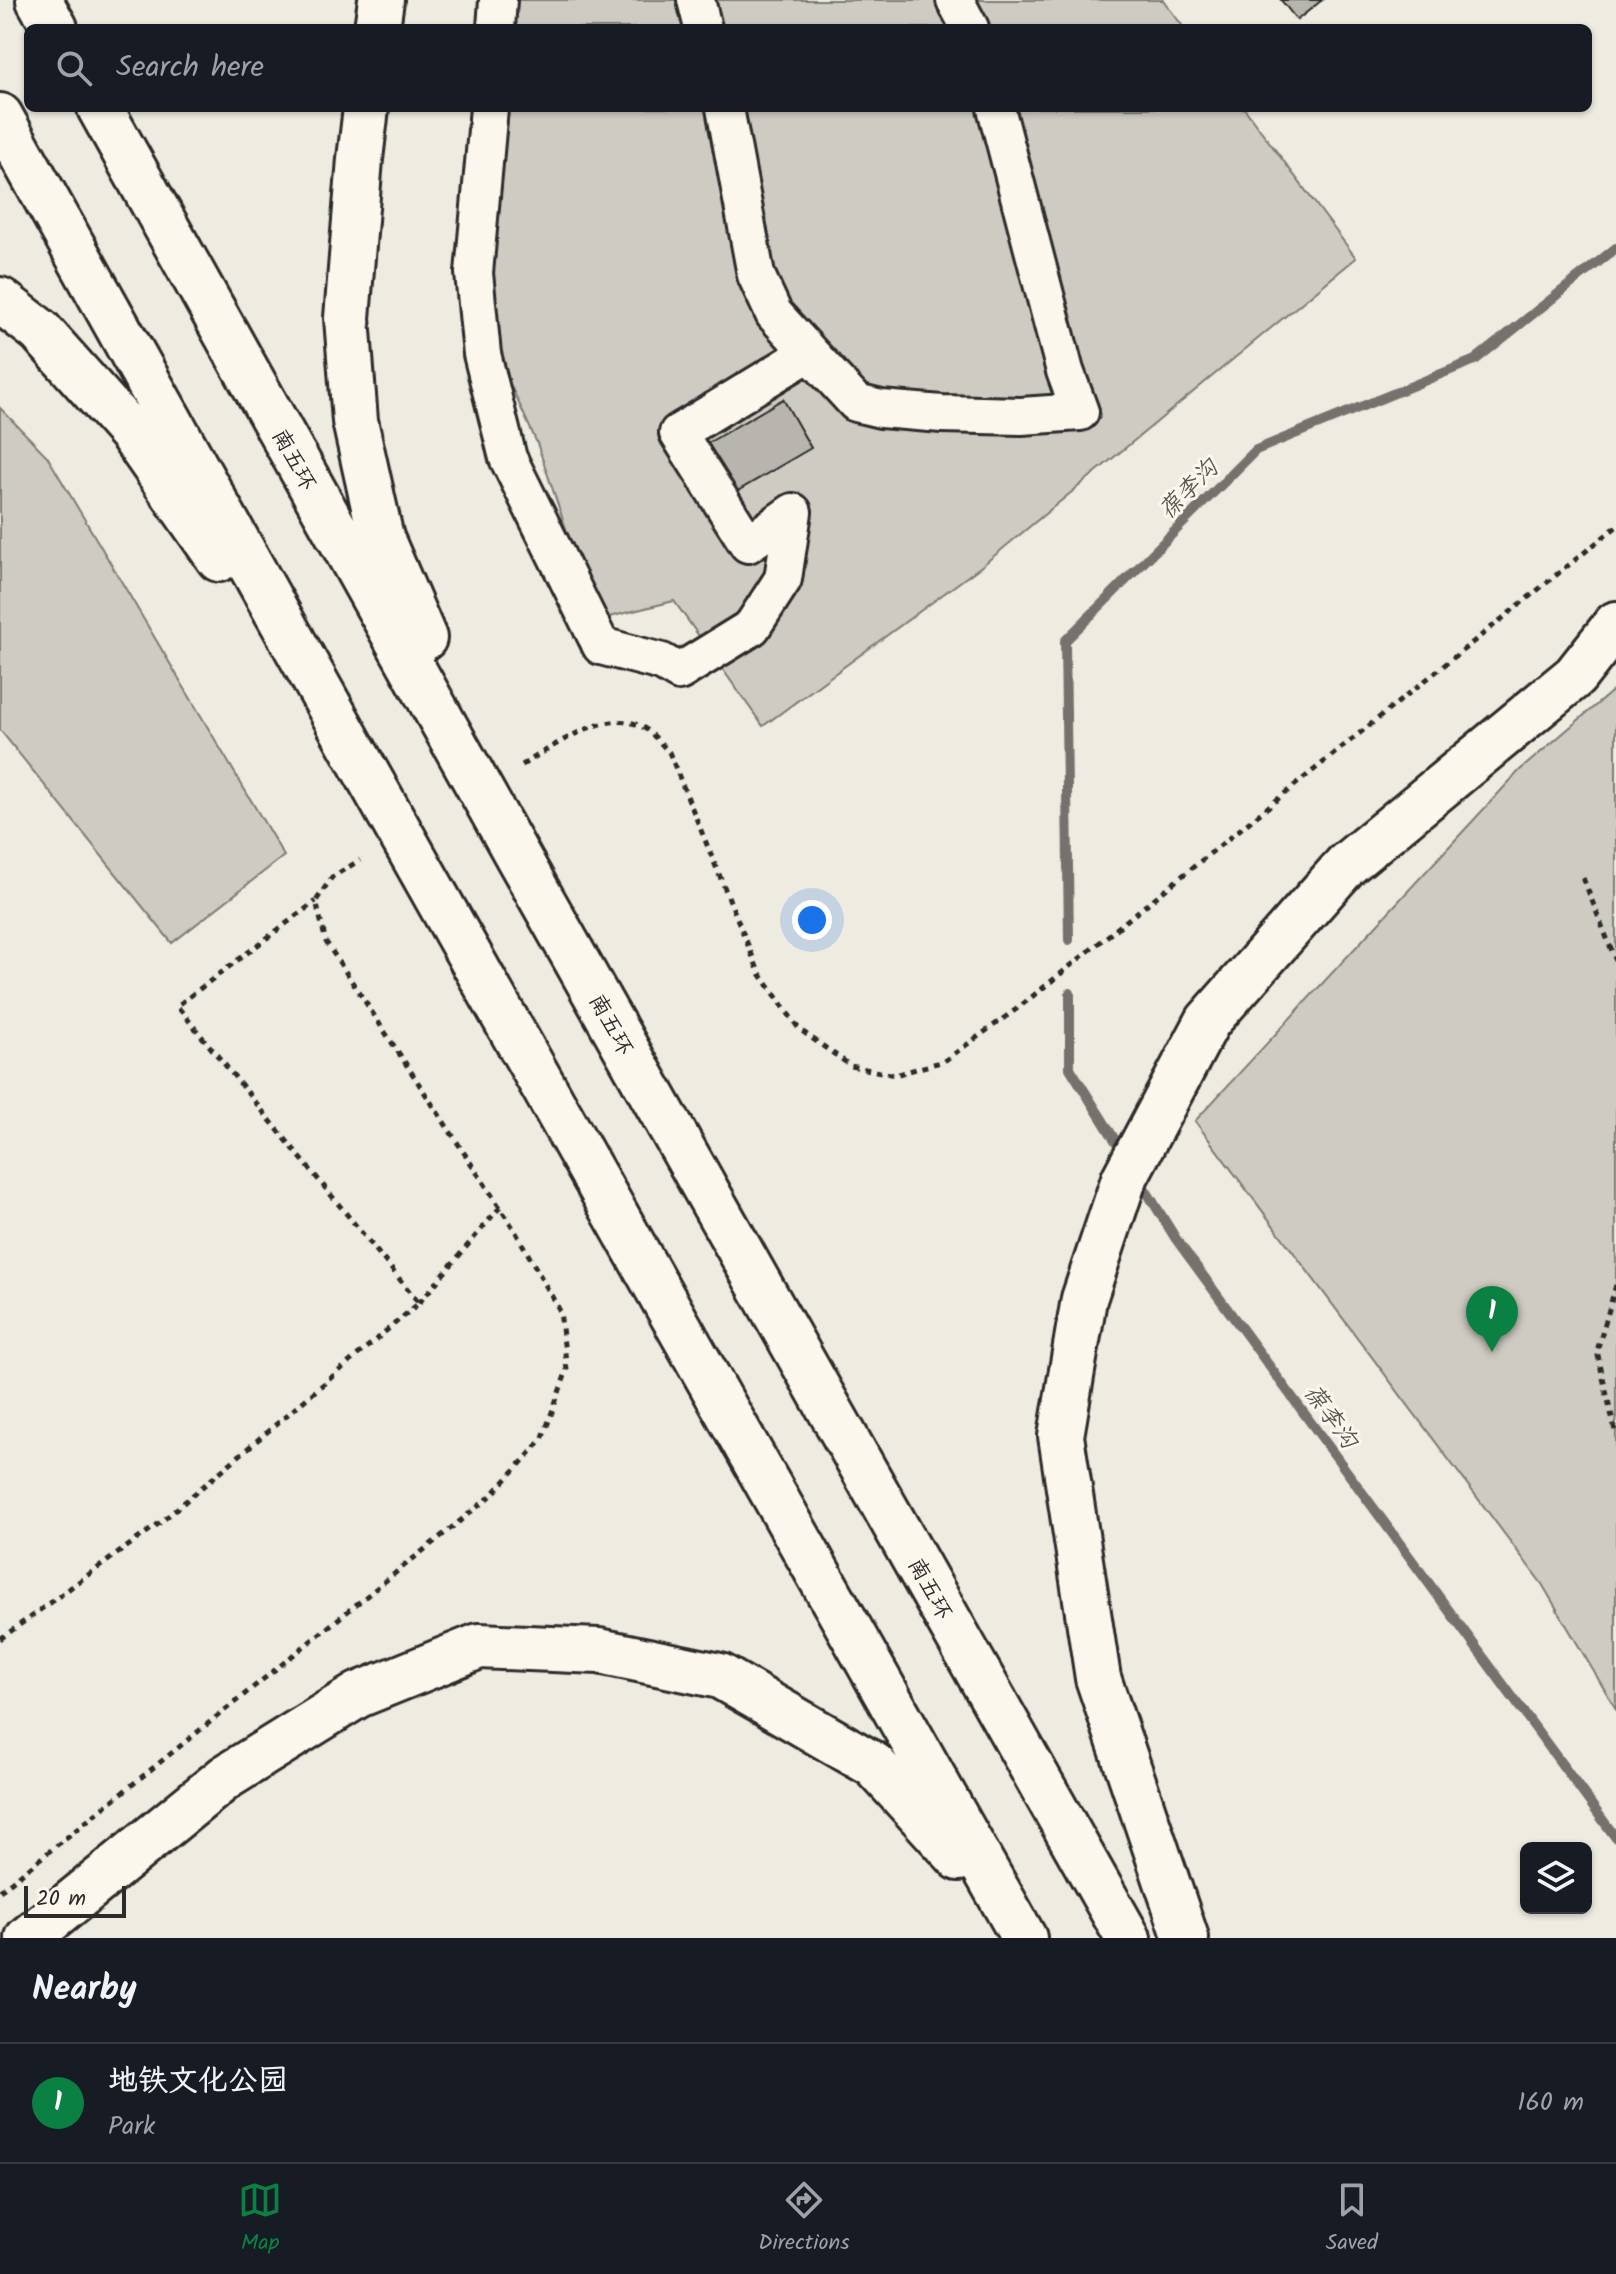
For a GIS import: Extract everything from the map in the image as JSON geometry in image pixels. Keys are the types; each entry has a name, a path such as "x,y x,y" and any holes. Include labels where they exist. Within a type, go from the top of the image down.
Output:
{"highway":[{"path":"39,0 53,24"},
{"path":"378,24 381,0"},
{"name":"南五环","path":"102,112 1128,1938"},
{"path":"366,112 347,318 355,421 381,538 518,857"},
{"path":"0,116 362,765 1018,1927"},
{"path":"0,300 40,331 131,433 362,765"},
{"path":"1186,1938 1098,1678 1061,1436 1084,1299 1124,1179 1208,1021 1346,865 1575,676 1616,624"},
{"path":"28,1938 226,1777 358,1695 479,1646 599,1651 720,1676 874,1765 1018,1927"}],"street":[{"path":"496,24 498,0"},
{"path":"696,0 702,24"},
{"path":"955,0 968,24"},
{"path":"489,112 474,273 482,354 508,458 601,646 662,662 679,672 752,627 783,579 793,512 748,544 678,433 809,353"},
{"path":"726,112 756,275 774,314 856,403 881,409 942,414 1021,416 1080,412 1065,371 997,112"}],"path":[{"path":"522,765 580,731 618,721 645,728 669,752 759,972 799,1029 851,1066 895,1075 944,1061 1018,1008 1616,527"},
{"path":"360,860 332,877 316,901 177,1006 419,1303"},
{"path":"1583,878 1616,961"},
{"path":"0,1891 491,1496 542,1440 567,1370 560,1311 500,1207 326,942 316,901"},
{"path":"0,1639 161,1522 419,1303 500,1207"},
{"path":"1616,1285 1597,1351 1616,1435"}],"shaded area":[{"path":"517,0 1163,0 1181,24 513,24"},
{"path":"501,112 1247,112 1356,258 983,565 763,726 674,601 597,620 537,443 497,355 483,253"},
{"path":"0,408 47,456 284,856 172,943 0,730"},
{"path":"1616,688 1616,1709 1542,1584 1195,1121 1520,770"}],"building":[{"path":"1281,0 1322,0 1297,20"},
{"path":"783,399 811,448 729,496 701,447"}],"waterway":[{"name":"葆李沟","path":"1069,940 1065,641 1256,450 1475,360 1616,248"},
{"name":"葆李沟","path":"1070,993 1070,1068 1125,1156"},
{"name":"葆李沟","path":"1137,1176 1176,1239 1616,1838"}],"place":[{"name":"地铁文化公园","path":"1492,1352"}]}
